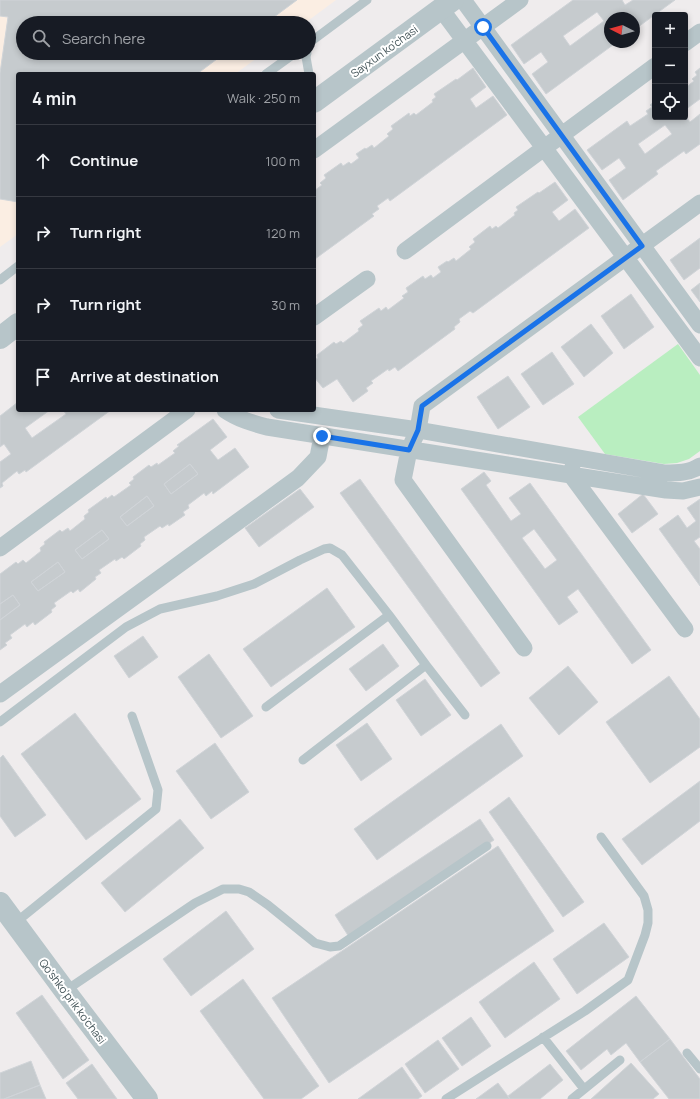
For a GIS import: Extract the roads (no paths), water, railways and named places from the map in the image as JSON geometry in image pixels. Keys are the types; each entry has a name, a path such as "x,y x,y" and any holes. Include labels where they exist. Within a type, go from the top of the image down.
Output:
{"street":[{"path":"463,0 700,325"},
{"path":"316,149 520,0"},
{"path":"447,4 465,40 700,358"},
{"name":"Sayxun ko'chasi","path":"316,97 447,4"},
{"path":"688,41 700,32"},
{"path":"405,251 652,68"},
{"path":"524,648 403,480 409,450 418,430 422,406 700,203"},
{"path":"316,316 367,279"},
{"path":"0,338 16,326"},
{"path":"0,548 184,412"},
{"path":"228,412 250,423 267,427 409,450 666,490 683,491 700,487"},
{"path":"292,412 418,430 665,473 681,472 700,466"},
{"path":"0,694 298,478 318,457 322,436"},
{"path":"573,457 571,475 685,629"},
{"name":"Qo'shko'prik ko'chasi","path":"0,903 147,1099"}],"lane":[{"path":"316,38 367,0"},
{"path":"269,72 285,60"},
{"path":"307,60 309,72"},
{"path":"0,280 16,268"},
{"path":"0,722 126,627 160,609 217,596 254,584 300,560 330,548 342,555 465,715"},
{"path":"266,707 389,616"},
{"path":"303,760 426,665"},
{"path":"15,923 156,809 158,790 132,716"},
{"path":"446,1099 585,1011 628,980 645,935 648,923 648,910 644,896 601,837"},
{"path":"65,991 195,903 223,889 239,888 249,892 314,944 330,947 339,946 487,846"},
{"path":"543,1037 584,1088"},
{"path":"687,1053 700,1069"},
{"path":"572,1099 620,1060"}]}
